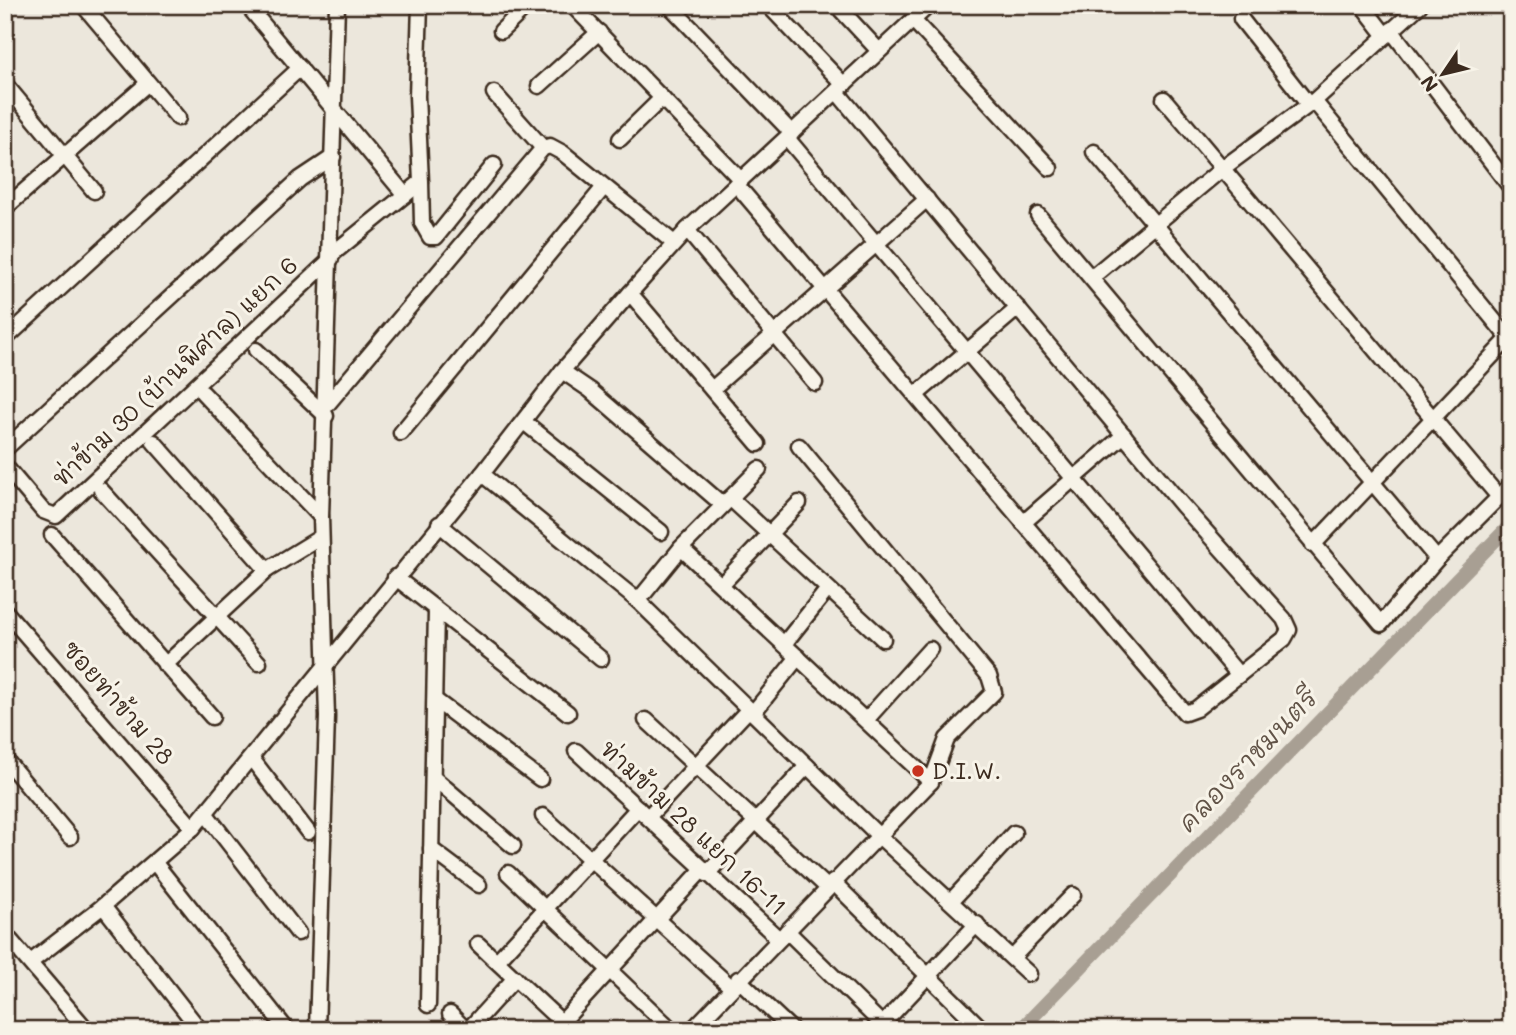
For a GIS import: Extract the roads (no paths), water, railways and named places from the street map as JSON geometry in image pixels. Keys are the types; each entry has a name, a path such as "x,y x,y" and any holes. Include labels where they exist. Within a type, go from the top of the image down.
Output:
{"street":[{"path":"83,5 178,118"},
{"path":"247,5 405,195"},
{"path":"317,1030 326,667 321,517 337,5"},
{"path":"420,5 417,96 424,231 430,237 436,237 494,165"},
{"path":"501,31 528,5"},
{"path":"572,5 739,182 824,289 917,394 1185,713 1196,709 1284,639 1289,630 1288,625 927,200 840,88 771,6"},
{"path":"668,5 789,136 965,353 1239,675"},
{"path":"32,961 103,906 193,828 252,759 395,577 524,422 562,370 674,243 929,5"},
{"path":"1362,5 1389,33 1511,188"},
{"path":"1091,278 1223,168 1311,103 1418,6"},
{"path":"841,10 879,51"},
{"path":"1241,19 1510,339 1313,545"},
{"path":"913,20 1050,169"},
{"path":"539,86 599,32"},
{"path":"5,339 300,68"},
{"path":"5,208 148,83"},
{"path":"5,84 94,191"},
{"path":"494,93 543,148 555,148 674,243"},
{"path":"620,139 662,98"},
{"path":"1164,99 1499,497"},
{"path":"326,411 543,148"},
{"path":"1094,152 1371,484 1437,559"},
{"path":"5,449 300,179 333,157"},
{"name":"ท่าข้าม 30 (บ้านพิศาล) แยก 6","path":"5,466 50,516 56,516 331,257 421,182"},
{"path":"401,432 604,187"},
{"path":"712,389 927,200"},
{"path":"1038,215 1381,624 1437,559 1511,485"},
{"path":"687,230 815,383"},
{"path":"630,293 758,444"},
{"path":"917,394 1018,308"},
{"path":"256,350 326,411"},
{"path":"562,370 769,534 883,639"},
{"path":"203,393 321,517"},
{"path":"524,422 661,532"},
{"path":"1023,523 1124,435"},
{"path":"154,442 267,570"},
{"path":"692,1030 734,983 931,782 947,739 991,698 993,684 799,446"},
{"path":"638,601 681,548 759,469"},
{"path":"482,474 638,601 878,835 1029,974"},
{"path":"101,490 259,663"},
{"path":"721,585 799,503"},
{"path":"439,524 601,659"},
{"path":"52,536 212,717"},
{"path":"165,665 267,570 321,537"},
{"path":"681,548 931,782"},
{"path":"395,577 568,713"},
{"path":"784,644 828,589"},
{"name":"ซอยท่าข้าม 28","path":"5,611 193,828"},
{"path":"428,1005 435,779 436,611"},
{"path":"866,720 930,649"},
{"path":"497,961 591,860 696,766 751,711 798,657"},
{"path":"435,700 540,779"},
{"path":"646,720 756,822 831,885 982,1029"},
{"name":"ท่ามข้าม 28 แยก 16-11","path":"576,751 704,872 783,935 883,1028"},
{"path":"5,759 70,837"},
{"path":"252,759 307,832"},
{"path":"478,944 566,1026 610,970 656,919 756,822 807,766"},
{"path":"435,779 513,846"},
{"path":"205,814 299,933"},
{"path":"543,816 656,919 792,1030"},
{"path":"952,901 1014,833"},
{"path":"431,849 479,885"},
{"path":"155,863 287,1030"},
{"path":"508,873 672,1030"},
{"path":"1012,958 1073,895"},
{"path":"103,906 200,1030"},
{"path":"883,1028 977,924"},
{"path":"5,934 32,961 87,1030"},
{"path":"450,1014 467,1030 515,978"}],"waterway":[{"name":"คลองราชมนตรี","path":"1020,1030 1511,524"}],"place":[{"name":"D.I.W.","path":"918,771"}]}
